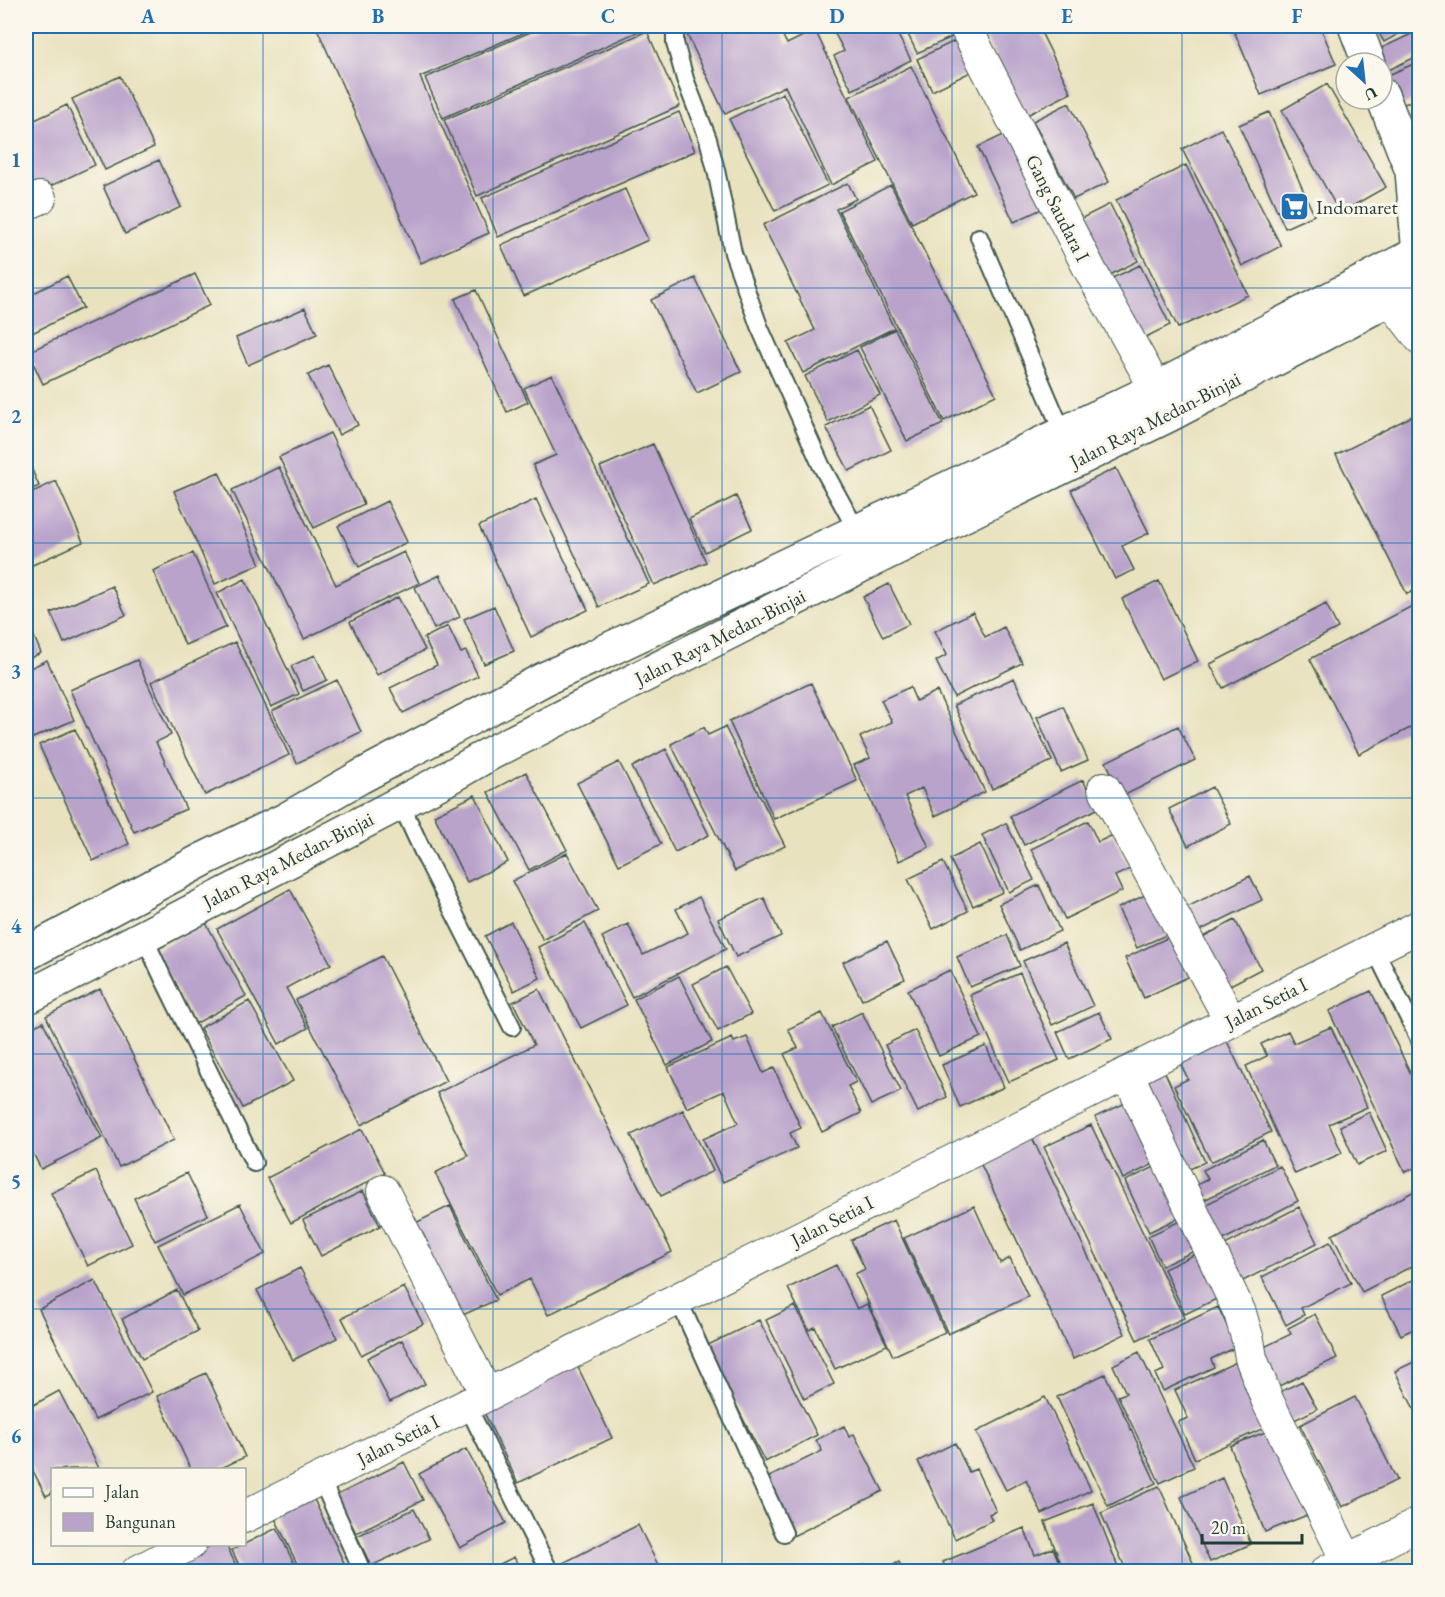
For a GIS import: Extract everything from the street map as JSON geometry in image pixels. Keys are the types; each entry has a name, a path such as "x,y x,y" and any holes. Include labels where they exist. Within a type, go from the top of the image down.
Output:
{"main road":[{"path":"1354,26 1365,51"},
{"path":"1389,111 1416,174 1419,257"},
{"name":"Jalan Raya Medan-Binjai","path":"26,998 491,753 872,560 1169,415 1384,286 1419,257"},
{"name":"Jalan Raya Medan-Binjai","path":"26,954 204,859 285,820 360,777 546,678 1156,389 1384,286 1419,286"}],"street":[{"name":"Gang Saudara I","path":"965,26 1090,270 1156,389"},
{"path":"1384,286 1419,338"},
{"path":"1104,788 1231,1021"},
{"name":"Jalan Setia I","path":"246,1516 1419,926"},
{"path":"1127,1073 1240,1314 1251,1358 1336,1566 1419,1523"},
{"path":"383,1191 477,1400"},
{"path":"137,1572 188,1546"}],"lane":[{"path":"675,26 675,43 685,79 708,139 733,253 759,326 821,465 857,531"},
{"path":"979,237 1063,434"},
{"path":"400,802 512,1027"},
{"path":"143,935 254,1163"},
{"path":"1374,948 1419,1041"},
{"path":"678,1299 784,1533"},
{"path":"477,1400 550,1572"},
{"path":"321,1479 359,1564"}],"building":[{"path":"316,26 539,26 420,77 489,233 421,263"},
{"path":"544,26 642,26 644,29 443,118 425,78"},
{"path":"683,26 778,26 787,44 815,30 878,162 831,185 785,86 725,114"},
{"path":"831,26 893,26 911,60 852,90 834,56 844,51"},
{"path":"904,26 963,26 965,31 917,53"},
{"path":"980,26 1038,26 1071,93 1025,116"},
{"path":"1068,26 1084,26 1072,32"},
{"path":"1232,26 1320,26 1334,59 1334,65 1261,95"},
{"path":"1375,26 1413,26 1384,42"},
{"path":"1420,30 1420,55 1394,67 1394,51 1375,51"},
{"path":"647,31 680,106 477,196 444,120"},
{"path":"963,37 979,68 932,91 917,59"},
{"path":"1418,62 1420,98 1399,106 1394,94 1394,72"},
{"path":"911,66 974,192 912,223 849,97"},
{"path":"120,76 154,147 105,170 72,99"},
{"path":"1327,84 1334,96 1334,111 1342,111 1386,187 1340,213 1282,110"},
{"path":"783,93 828,185 775,211 729,119"},
{"path":"1069,103 1109,182 1074,199 1033,121"},
{"path":"67,105 95,165 36,193 26,171 26,124"},
{"path":"1420,111 1420,136 1419,136 1411,115"},
{"path":"679,112 695,151 498,237 482,198"},
{"path":"1269,112 1314,215 1285,228 1239,125"},
{"path":"1221,129 1281,246 1242,266 1182,149"},
{"path":"1012,131 1048,206 1014,222 978,147"},
{"path":"159,160 181,207 125,234 103,186"},
{"path":"1186,165 1248,295 1178,328 1116,200"},
{"path":"848,183 856,199 836,209 894,328 803,373 788,343 815,330 763,225"},
{"path":"891,185 996,395 944,421 839,211"},
{"path":"625,189 648,240 524,296 501,245"},
{"path":"1110,204 1138,261 1106,277 1078,220"},
{"path":"1140,265 1170,325 1136,342 1106,281"},
{"path":"195,274 210,305 43,384 28,352"},
{"path":"67,276 83,308 26,336 26,297"},
{"path":"695,278 741,372 697,393 651,300"},
{"path":"476,290 528,402 507,412 455,299"},
{"path":"305,308 317,334 248,365 236,338"},
{"path":"895,329 943,424 907,441 860,347"},
{"path":"857,350 880,395 828,422 805,376"},
{"path":"328,365 358,425 339,435 308,375"},
{"path":"552,375 649,584 599,607 533,465 556,455 524,388"},
{"path":"869,405 891,450 849,471 826,427"},
{"path":"1420,412 1420,588 1407,594 1336,455"},
{"path":"330,433 364,504 314,528 279,457"},
{"path":"653,444 706,562 654,585 600,467"},
{"path":"26,456 39,486 26,492"},
{"path":"279,467 336,585 404,552 419,583 304,639 232,490"},
{"path":"1116,468 1149,533 1122,546 1134,570 1115,579 1071,490"},
{"path":"219,472 260,564 215,584 174,491"},
{"path":"56,481 83,542 26,568 26,495"},
{"path":"736,496 752,529 705,552 689,519"},
{"path":"536,499 588,610 531,637 479,526"},
{"path":"387,501 407,542 359,567 338,526"},
{"path":"193,553 226,627 185,645 153,571"},
{"path":"440,575 460,617 434,629 415,587"},
{"path":"245,579 299,694 271,707 217,593"},
{"path":"1159,581 1198,661 1161,679 1122,599"},
{"path":"889,584 909,624 883,637 863,597"},
{"path":"112,586 126,615 64,643 51,613"},
{"path":"398,597 425,650 377,675 350,622"},
{"path":"1420,602 1420,723 1359,754 1310,659"},
{"path":"1326,604 1338,628 1223,688 1210,664"},
{"path":"494,606 514,651 484,664 464,619"},
{"path":"973,612 985,637 1004,627 1022,663 954,697 936,661 947,655 935,631"},
{"path":"26,618 41,653 26,660"},
{"path":"448,626 461,653 466,651 478,676 403,713 390,688 437,665 424,638"},
{"path":"235,642 289,755 205,795 151,682"},
{"path":"315,655 327,680 303,691 291,666"},
{"path":"47,660 74,720 26,741 26,670"},
{"path":"137,660 171,735 156,742 186,809 134,832 70,690"},
{"path":"1014,678 1052,761 992,789 954,705"},
{"path":"337,680 361,732 297,763 272,711"},
{"path":"811,683 857,781 774,819 729,721"},
{"path":"910,687 916,701 937,691 985,792 935,816 922,788 905,796 929,847 899,861 854,765 870,758 860,737 892,722 881,700"},
{"path":"1063,706 1088,760 1061,772 1037,717"},
{"path":"1178,726 1195,760 1123,796 1106,762"},
{"path":"704,727 708,735 725,727 785,846 735,871 671,744"},
{"path":"75,729 129,844 93,861 39,745"},
{"path":"666,749 709,835 675,852 632,767"},
{"path":"619,762 661,844 619,865 577,783"},
{"path":"526,772 567,850 529,870 488,792"},
{"path":"1083,780 1097,809 1024,845 1010,816"},
{"path":"1212,787 1231,824 1188,846 1169,809"},
{"path":"475,795 508,862 467,882 434,815"},
{"path":"1088,821 1098,842 1113,835 1130,869 1115,876 1122,891 1065,919 1031,849"},
{"path":"1006,823 1034,880 1009,892 982,835"},
{"path":"980,844 1003,892 973,906 950,859"},
{"path":"567,853 598,911 543,940 512,881"},
{"path":"943,862 968,911 933,929 908,879"},
{"path":"1250,876 1262,900 1191,935 1179,911"},
{"path":"1039,885 1060,931 1020,950 999,904"},
{"path":"290,889 331,964 286,988 308,1028 279,1044 217,929"},
{"path":"1147,894 1166,935 1137,948 1118,908"},
{"path":"699,897 726,949 632,997 602,937 628,924 643,955 688,933 676,909"},
{"path":"764,898 781,936 736,957 718,919"},
{"path":"1235,920 1261,969 1219,991 1193,942"},
{"path":"511,922 540,978 514,991 485,936"},
{"path":"206,923 246,996 195,1024 156,950"},
{"path":"585,923 627,1005 581,1028 538,947"},
{"path":"1007,935 1020,966 970,987 957,957"},
{"path":"1169,937 1188,977 1144,998 1125,958"},
{"path":"887,941 905,979 862,1000 843,962"},
{"path":"1064,943 1093,1006 1052,1025 1023,961"},
{"path":"382,956 446,1081 361,1125 296,1000"},
{"path":"726,967 751,1014 718,1031 693,984"},
{"path":"950,970 981,1037 939,1056 908,990"},
{"path":"1020,973 1059,1060 1009,1082 970,995"},
{"path":"679,976 712,1042 667,1065 634,999"},
{"path":"100,989 174,1140 119,1167 46,1016"},
{"path":"539,989 672,1252 548,1315 530,1279 497,1295 435,1173 468,1156 437,1093 534,1045 513,1002"},
{"path":"1371,991 1420,1093 1420,1166 1405,1172 1329,1011"},
{"path":"249,1001 293,1081 243,1108 200,1028"},
{"path":"862,1012 901,1091 871,1105 832,1027"},
{"path":"1099,1012 1112,1039 1069,1059 1057,1032"},
{"path":"822,1013 856,1082 848,1086 861,1113 822,1132 784,1054 798,1048 788,1029"},
{"path":"43,1022 102,1138 41,1169 26,1139 26,1030"},
{"path":"1331,1027 1367,1107 1329,1124 1342,1153 1295,1174 1246,1066 1267,1056 1261,1044 1288,1031 1294,1043"},
{"path":"915,1030 947,1097 918,1112 885,1045"},
{"path":"1222,1031 1271,1132 1211,1162 1174,1086 1188,1079 1176,1054"},
{"path":"747,1037 763,1073 774,1068 801,1128 790,1133 797,1148 723,1182 703,1139 738,1123 724,1091 687,1108 668,1067 732,1038 734,1042"},
{"path":"986,1046 1004,1087 960,1107 942,1065"},
{"path":"1159,1059 1205,1162 1179,1174 1133,1071"},
{"path":"1134,1099 1162,1160 1123,1179 1095,1117"},
{"path":"683,1110 713,1171 661,1196 631,1135"},
{"path":"1369,1112 1387,1151 1357,1165 1340,1126"},
{"path":"1091,1125 1184,1318 1137,1340 1044,1147"},
{"path":"362,1129 385,1173 291,1223 267,1178"},
{"path":"1028,1129 1125,1334 1073,1359 976,1154"},
{"path":"1263,1140 1275,1165 1204,1200 1197,1185 1208,1179 1203,1170"},
{"path":"1163,1163 1187,1214 1149,1232 1125,1181"},
{"path":"1280,1166 1298,1201 1219,1242 1201,1207"},
{"path":"96,1171 132,1244 88,1266 51,1193"},
{"path":"187,1173 208,1215 155,1241 134,1198"},
{"path":"1420,1188 1420,1262 1362,1292 1332,1235"},
{"path":"363,1191 380,1226 321,1256 303,1220"},
{"path":"240,1204 265,1254 183,1295 158,1245"},
{"path":"450,1206 496,1300 452,1320 407,1227"},
{"path":"974,1206 1000,1263 1010,1258 1028,1297 948,1334 904,1238"},
{"path":"1299,1207 1317,1243 1239,1283 1221,1247"},
{"path":"1189,1217 1203,1247 1162,1266 1148,1236"},
{"path":"894,1220 945,1332 893,1356 855,1274 865,1269 851,1240"},
{"path":"1330,1242 1351,1283 1301,1308 1304,1315 1286,1325 1262,1277"},
{"path":"1204,1250 1225,1295 1185,1314 1164,1269"},
{"path":"836,1265 857,1309 867,1304 887,1345 835,1369 815,1327 809,1330 788,1288"},
{"path":"300,1268 337,1338 293,1360 257,1290"},
{"path":"1415,1279 1420,1288 1420,1326 1401,1335 1381,1296"},
{"path":"95,1280 152,1392 95,1420 39,1309"},
{"path":"404,1287 423,1324 361,1355 342,1318"},
{"path":"177,1290 198,1331 142,1359 122,1319"},
{"path":"795,1306 834,1384 804,1399 766,1320"},
{"path":"1218,1307 1237,1347 1211,1359 1214,1367 1163,1391 1155,1374 1164,1370 1150,1339"},
{"path":"1315,1314 1337,1358 1277,1387 1258,1350 1291,1334 1288,1328"},
{"path":"759,1320 817,1435 765,1462 706,1346"},
{"path":"402,1340 425,1384 390,1402 367,1358"},
{"path":"1139,1352 1194,1467 1160,1483 1118,1396 1126,1393 1113,1365"},
{"path":"1243,1359 1273,1424 1195,1459 1178,1422 1188,1418 1175,1390"},
{"path":"1420,1359 1420,1421 1395,1371"},
{"path":"575,1361 612,1438 518,1483 481,1406"},
{"path":"206,1373 245,1457 221,1468 190,1468 157,1396"},
{"path":"1105,1374 1156,1483 1108,1506 1057,1397"},
{"path":"1302,1381 1317,1409 1282,1426 1268,1398"},
{"path":"59,1391 99,1468 51,1468 51,1494 46,1496 26,1457 26,1409"},
{"path":"1045,1397 1091,1490 1042,1514 1026,1480 1006,1490 976,1432"},
{"path":"1355,1397 1397,1480 1342,1507 1300,1425"},
{"path":"844,1426 849,1437 854,1434 883,1491 793,1536 765,1479 822,1451 816,1440"},
{"path":"1278,1427 1312,1513 1265,1532 1230,1446"},
{"path":"955,1443 969,1472 976,1469 996,1511 989,1514 992,1520 955,1539 918,1461"},
{"path":"466,1449 506,1523 460,1548 419,1474"},
{"path":"404,1462 423,1500 356,1533 337,1495"},
{"path":"1222,1478 1251,1544 1210,1562 1181,1497"},
{"path":"1159,1486 1197,1572 1127,1572 1101,1513"},
{"path":"310,1491 346,1567 337,1572 301,1572 271,1510"},
{"path":"1093,1503 1120,1572 1064,1572 1045,1522"},
{"path":"414,1509 429,1539 371,1566 357,1536"},
{"path":"638,1525 660,1569 656,1572 563,1572 559,1565"},
{"path":"277,1528 298,1572 242,1572 232,1550 246,1546 246,1543"},
{"path":"1024,1528 1035,1555 1053,1548 1063,1572 947,1572 943,1562"},
{"path":"210,1546 227,1546 239,1572 178,1572 172,1559 191,1556"},
{"path":"514,1557 522,1572 484,1572"},
{"path":"899,1562 904,1572 879,1572"},
{"path":"865,1564 869,1572 850,1572"}],"place":[{"name":"Indomaret","path":"1295,207"}]}
